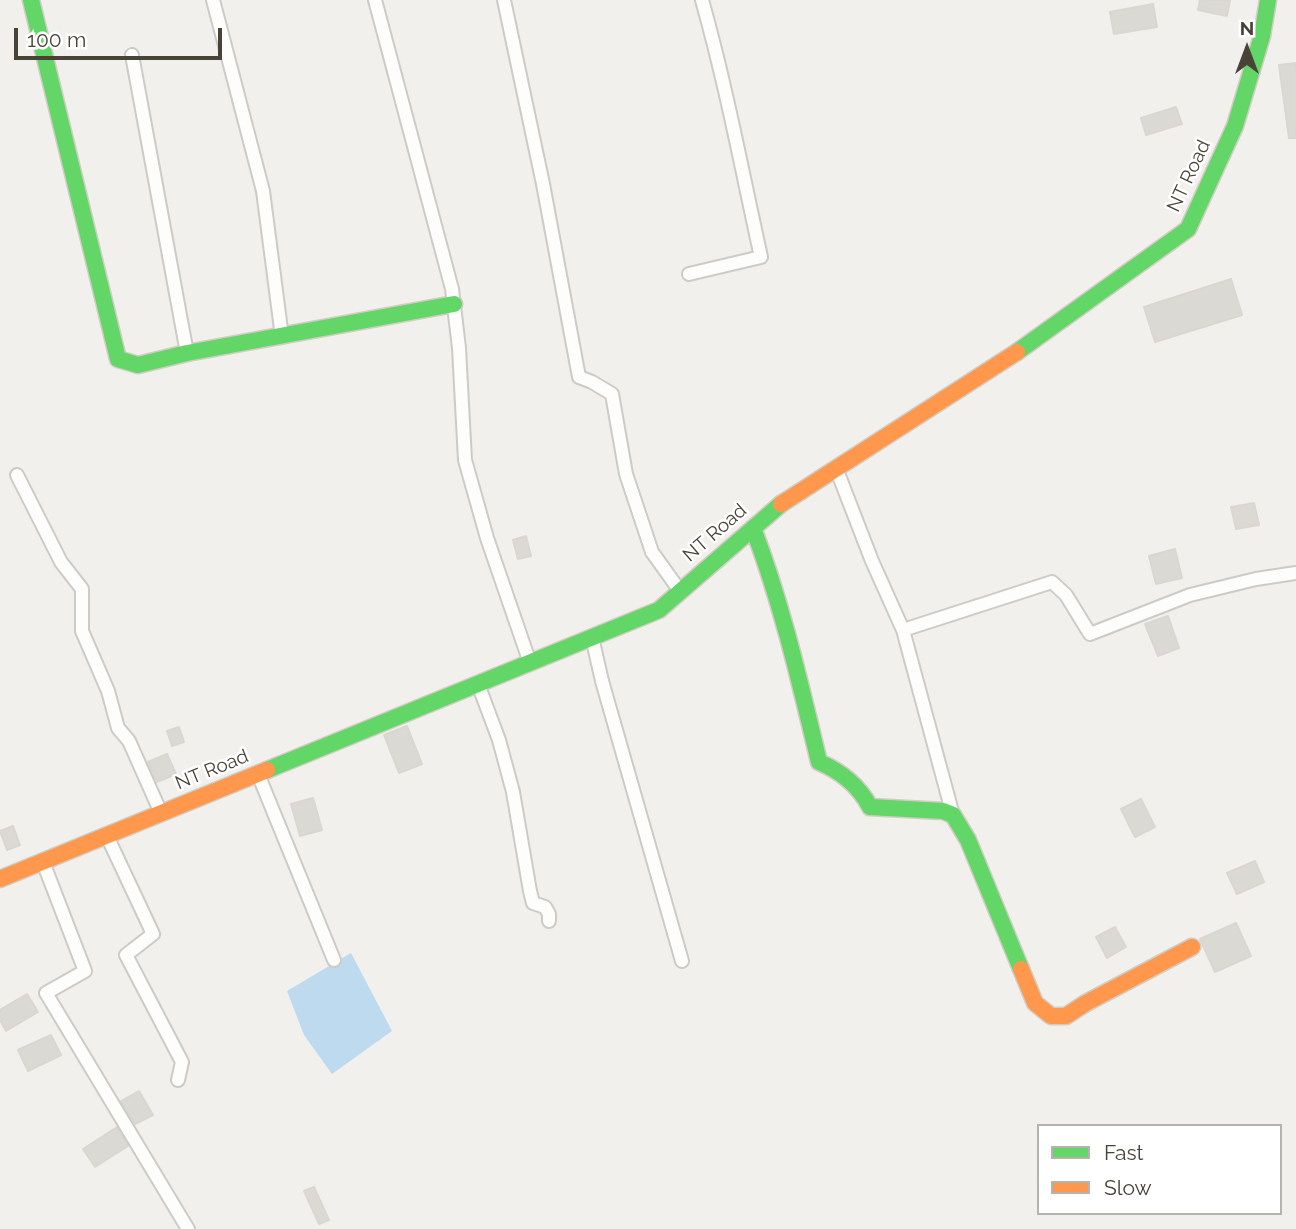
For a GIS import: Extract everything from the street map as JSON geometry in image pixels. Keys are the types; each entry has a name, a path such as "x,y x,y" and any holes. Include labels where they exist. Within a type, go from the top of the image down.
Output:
{"main road":[{"path":"31,0 118,359 138,365 187,353 454,304"},
{"name":"NT Road","path":"0,879 659,610 784,501 995,368 1188,229 1235,126 1262,36 1268,0"},
{"path":"753,528 765,559 794,658 819,762 833,767 866,798 870,807 943,811 953,816 968,840 1035,1003 1051,1016 1066,1016 1192,947"}],"street":[{"path":"213,0 263,191 282,337"},
{"path":"375,0 452,289 459,348 465,460 487,538 530,663"},
{"path":"504,0 543,184 579,377 612,394 626,474 652,552 680,591"},
{"path":"688,274 761,257 721,67 702,0"},
{"path":"132,55 187,353"},
{"path":"836,468 872,561 903,629 953,816"},
{"path":"17,475 61,562 82,589 82,631 108,691 118,728 129,741 161,813"},
{"path":"903,629 1052,582 1066,595 1090,634 1190,596 1256,579 1296,573"},
{"path":"592,637 682,961"},
{"path":"478,684 499,740 513,792 533,903 545,906 549,922"},
{"path":"258,774 334,960"},
{"path":"107,836 153,934 126,955 182,1062 178,1080"},
{"path":"43,862 85,971 46,993 188,1229"}],"water":[{"path":"351,953 392,1031 332,1074 304,1035 287,991"}],"building":[{"path":"1200,0 1230,0 1227,16 1198,10"},
{"path":"1153,4 1157,27 1114,34 1110,12"},
{"path":"1296,63 1296,138 1289,138 1279,65"},
{"path":"1176,107 1182,124 1146,135 1141,118"},
{"path":"1231,279 1242,315 1155,342 1144,307"},
{"path":"1254,503 1259,525 1236,529 1231,507"},
{"path":"526,536 531,556 518,559 513,540"},
{"path":"1175,549 1182,578 1156,584 1149,556"},
{"path":"1168,616 1179,648 1158,656 1145,624"},
{"path":"407,726 422,764 399,773 384,735"},
{"path":"179,727 184,742 172,746 167,731"},
{"path":"167,754 176,774 157,782 148,762"},
{"path":"313,798 322,830 300,836 291,804"},
{"path":"1141,799 1155,827 1135,837 1121,809"},
{"path":"13,826 20,845 7,850 0,831"},
{"path":"1255,861 1264,882 1237,894 1227,873"},
{"path":"1236,923 1251,956 1215,972 1200,939"},
{"path":"1115,927 1126,947 1107,958 1096,937"},
{"path":"27,994 38,1012 6,1031 0,1020 0,1010"},
{"path":"51,1035 61,1055 28,1071 18,1050"},
{"path":"139,1091 153,1115 135,1124 121,1101"},
{"path":"117,1127 128,1146 95,1167 83,1149"},
{"path":"314,1187 329,1220 319,1224 304,1191"}],"traffic: fast":[{"path":"31,0 118,359 138,365 187,353 454,304"},
{"path":"1017,352 1188,229 1235,126 1262,36 1268,0"},
{"path":"267,770 659,610 781,504"},
{"path":"753,528 782,615 819,762 848,780 870,807 943,811 953,815 968,840 1021,969"}],"traffic: slow":[{"path":"781,504 1017,352"},
{"path":"0,879 267,770"},
{"path":"1021,969 1035,1003 1051,1016 1066,1016 1192,947"}]}
